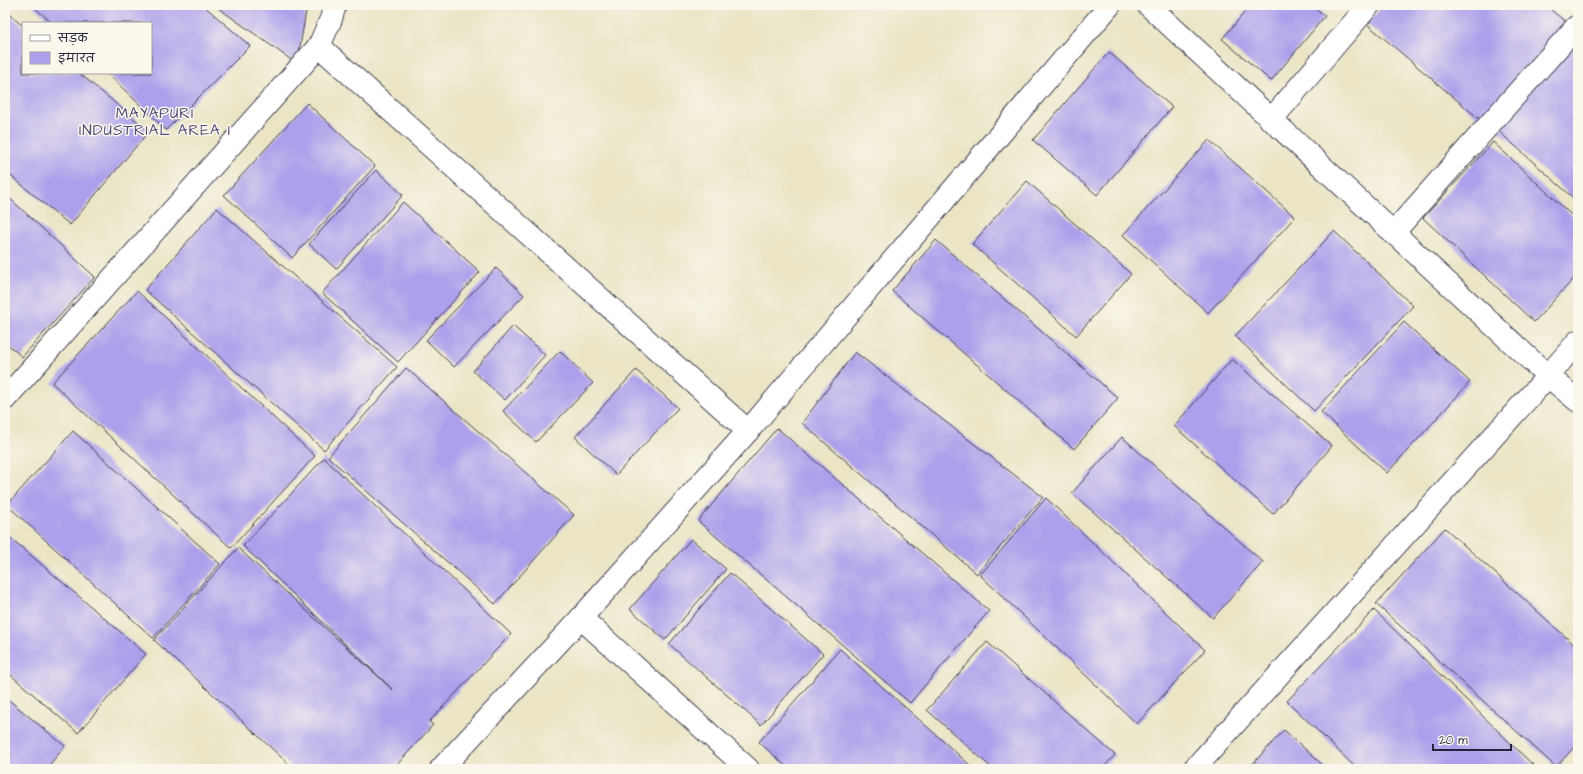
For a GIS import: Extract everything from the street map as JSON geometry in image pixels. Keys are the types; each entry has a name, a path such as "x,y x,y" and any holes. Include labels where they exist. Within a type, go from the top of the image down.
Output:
{"street":[{"path":"5,399 319,46 331,19 335,5"},
{"path":"441,769 581,618 748,431 1110,5"},
{"path":"1148,5 1548,376 1578,401"},
{"path":"1271,120 1369,5"},
{"path":"1393,233 1576,27"},
{"path":"319,46 748,431"},
{"path":"1194,769 1578,341"},
{"path":"581,618 748,769"}],"building":[{"path":"32,5 203,5 250,46 166,130 108,74 152,74 152,22 51,22"},
{"path":"214,5 307,5 297,64"},
{"path":"1251,5 1312,5 1325,16 1271,81 1222,39"},
{"path":"1383,5 1545,5 1567,23 1484,123 1367,24"},
{"path":"5,11 22,25 22,74 80,74 149,131 70,225 5,171"},
{"path":"1578,34 1578,202 1495,128"},
{"path":"1109,52 1172,107 1097,195 1033,140"},
{"path":"307,103 375,166 292,258 224,195"},
{"path":"1209,140 1295,217 1208,313 1123,235"},
{"path":"1493,142 1578,221 1578,274 1534,322 1423,218"},
{"path":"376,170 403,195 336,269 309,244"},
{"path":"1027,181 1131,274 1076,336 972,244"},
{"path":"5,194 95,277 22,357 5,342"},
{"path":"403,202 480,272 398,362 322,293"},
{"path":"217,208 397,367 324,450 145,290"},
{"path":"1334,231 1413,306 1314,411 1235,336"},
{"path":"936,240 1118,398 1074,449 892,291"},
{"path":"496,268 524,295 454,367 426,340"},
{"path":"137,291 315,456 231,548 52,383"},
{"path":"1404,322 1470,382 1387,473 1321,412"},
{"path":"513,326 545,355 505,400 473,371"},
{"path":"560,351 593,383 536,442 503,411"},
{"path":"855,352 1043,497 977,574 802,423"},
{"path":"1232,359 1332,446 1273,514 1174,426"},
{"path":"406,368 574,515 495,604 328,457"},
{"path":"636,370 678,408 616,475 575,437"},
{"path":"777,428 989,611 910,703 698,521"},
{"path":"73,431 220,564 153,638 7,505"},
{"path":"1122,437 1263,562 1213,618 1072,493"},
{"path":"324,458 511,634 429,722 433,725 393,769 294,769 154,640 238,548 393,690 243,546"},
{"path":"1046,498 1205,650 1137,724 980,575"},
{"path":"1445,528 1578,648 1578,743 1556,767 1376,604"},
{"path":"5,533 146,654 78,733 5,670"},
{"path":"691,539 726,569 665,640 630,609"},
{"path":"730,573 823,654 761,725 669,644"},
{"path":"1374,610 1537,769 1357,769 1287,701"},
{"path":"987,642 1115,755 1102,769 993,769 927,710"},
{"path":"840,649 971,766 968,769 789,769 759,742"},
{"path":"5,697 65,746 46,769 5,769"},
{"path":"1284,730 1327,769 1248,769"}],"district":[{"name":"MAYAPURI INDUSTRIAL AREA I","path":"155,122"}]}
